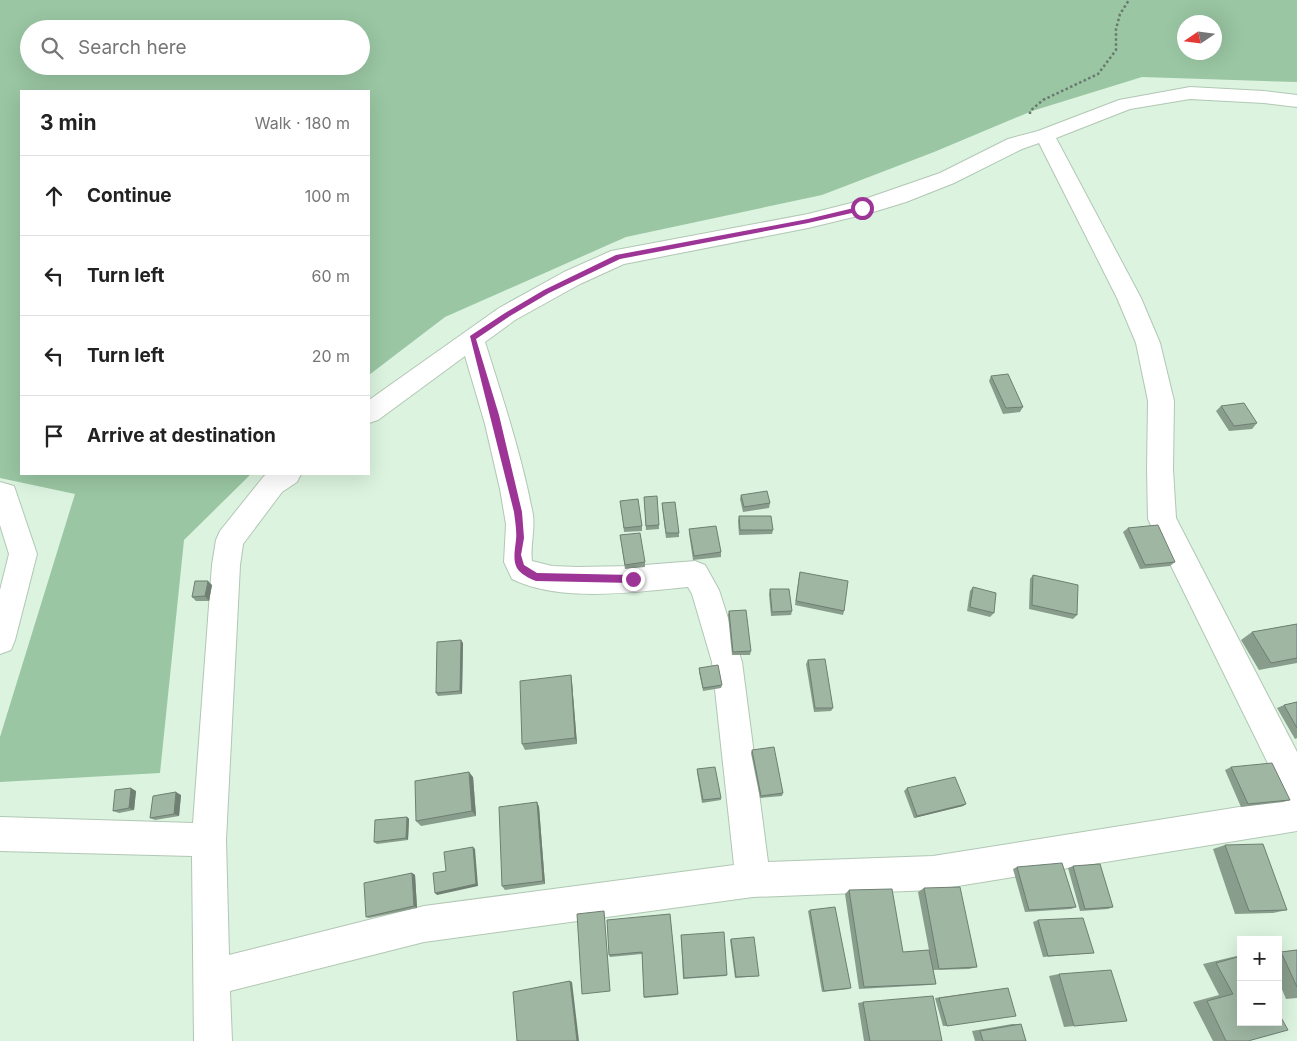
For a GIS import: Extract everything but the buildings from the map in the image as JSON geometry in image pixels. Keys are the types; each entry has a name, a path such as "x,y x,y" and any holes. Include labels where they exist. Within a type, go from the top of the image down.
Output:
{"street":[{"path":"370,412 507,314 618,257 808,221 862,208 898,197 947,178 1015,144 1045,135 1126,104 1190,93 1264,97 1297,102"},
{"path":"1045,135 1129,298 1148,343 1161,401 1160,469 1162,519 1297,786"},
{"path":"472,338 495,415 518,512 520,538 517,555 518,563 522,570 536,577 552,578 633,579 695,574 705,590 726,662 753,880"},
{"path":"213,1041 209,840 226,564 230,540 274,484 287,475"},
{"path":"0,493 4,494 23,554 0,640"},
{"path":"212,976 424,924 753,880 933,873 1297,814"},
{"path":"0,834 209,840"}],"path":[{"path":"1045,135 1034,129 1030,111 1043,100 1098,74 1116,50 1116,29 1120,14 1129,0"}],"green space":[{"path":"0,0 1297,0 1297,82 1142,77 1032,111 934,152 822,195 626,237 445,317 370,374 370,90 20,90 20,475 250,475 184,540 160,773 0,782 0,737 75,494 0,478"}],"route":[{"path":"633,579 536,577 522,570 518,563 517,555 520,538 518,512 495,415 472,338 507,314 572,278 618,257 652,249 808,221 862,208"}]}
